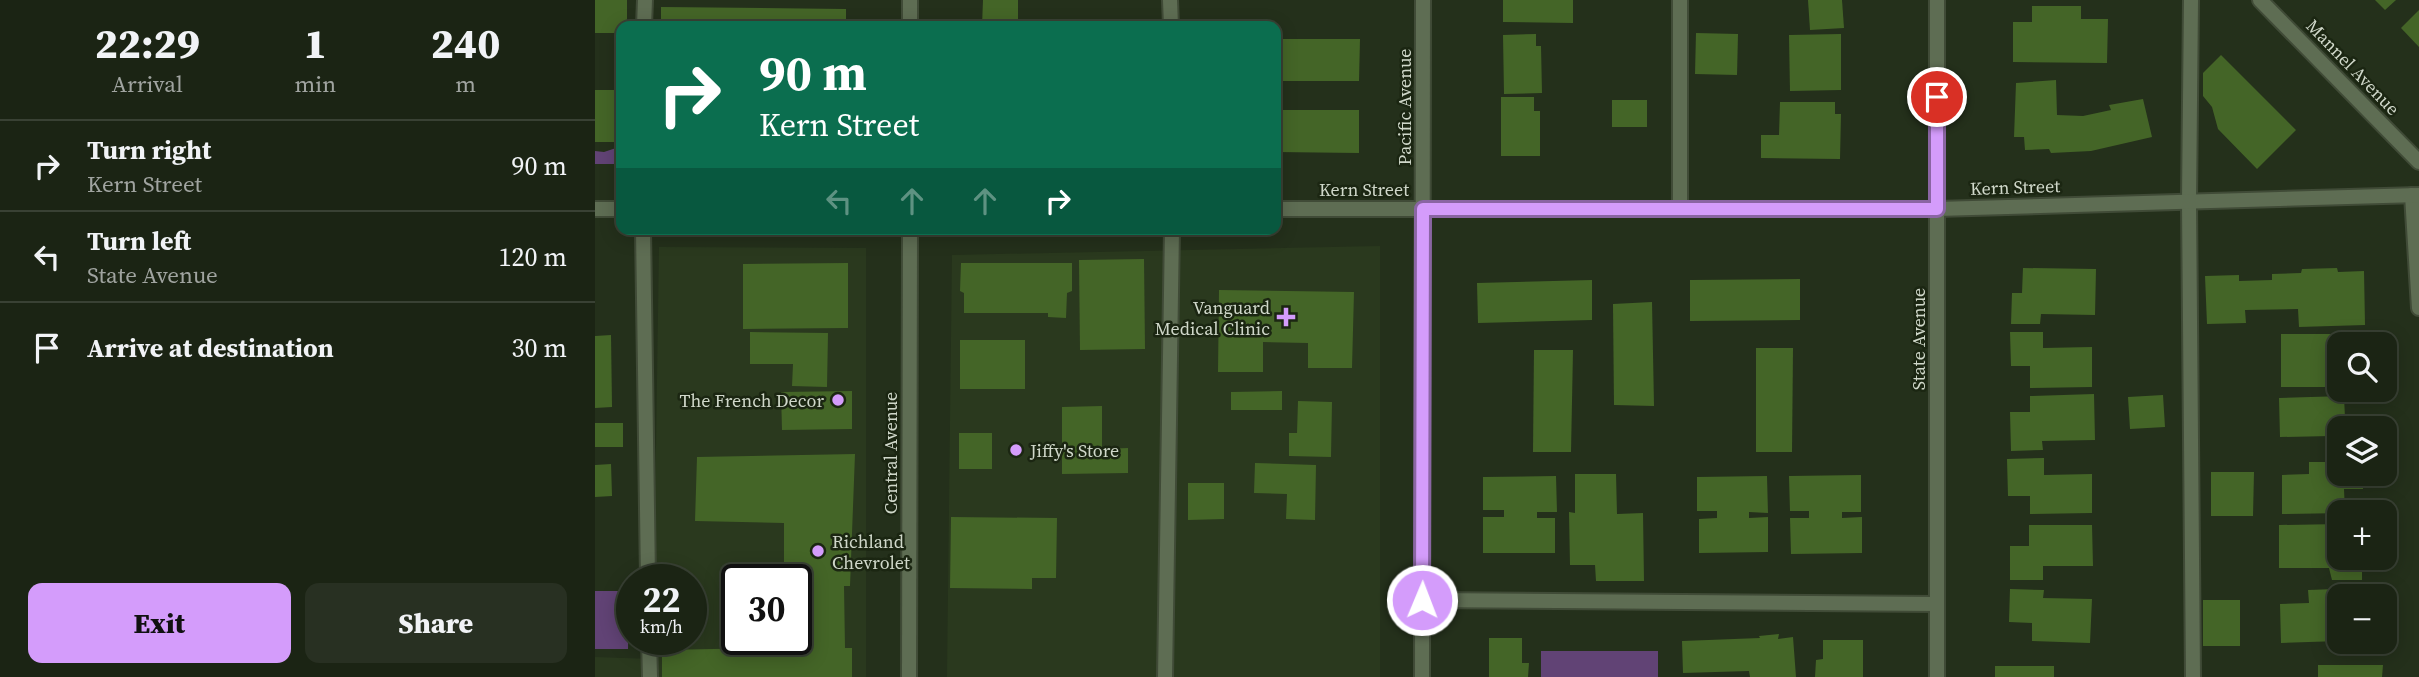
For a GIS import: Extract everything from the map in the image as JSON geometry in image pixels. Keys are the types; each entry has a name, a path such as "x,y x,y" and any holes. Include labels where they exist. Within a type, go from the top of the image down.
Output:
{"street":[{"path":"645,0 645,21"},
{"path":"910,0 910,21"},
{"path":"1170,0 1171,21"},
{"name":"Pacific Avenue","path":"1422,677 1423,0"},
{"path":"1680,0 1680,209"},
{"name":"State Avenue","path":"1937,0 1937,677"},
{"path":"2191,0 2189,202 2193,677"},
{"name":"Mannel Avenue","path":"2260,0 2419,162"},
{"path":"2416,195 2419,309"},
{"name":"Kern Street","path":"1281,209 1937,209 2416,195"},
{"path":"595,209 616,209"},
{"path":"643,235 648,564"},
{"name":"Central Avenue","path":"909,677 910,235"},
{"path":"1165,677 1172,235"},
{"path":"1422,600 1937,604"},
{"path":"649,655 650,677"}],"shaded area":[{"path":"616,148 615,164 595,164 595,151 604,152"},
{"path":"1380,246 1380,677 947,677 952,255"},
{"path":"659,247 866,248 866,677 595,677 595,657 653,659 653,655 707,655 707,564 654,564"},
{"path":"595,591 616,591 616,649 595,649"},
{"path":"1541,651 1658,651 1658,677 1541,677"}],"building":[{"path":"595,0 627,0 627,21 616,21 616,33 595,33"},
{"path":"983,0 1018,0 1018,21 982,21"},
{"path":"1503,0 1573,0 1573,23 1503,22"},
{"path":"1808,0 1842,0 1844,28 1810,30"},
{"path":"2375,0 2396,0 2385,10"},
{"path":"2032,6 2081,6 2081,19 2108,19 2107,63 2013,62 2013,22 2032,22"},
{"path":"661,7 846,9 846,21 661,21"},
{"path":"2419,10 2419,47 2401,28"},
{"path":"1696,33 1738,34 1737,75 1695,74"},
{"path":"1536,34 1536,46 1541,46 1542,93 1504,94 1503,35"},
{"path":"1841,34 1841,90 1790,91 1789,35"},
{"path":"1281,39 1360,39 1359,81 1281,81"},
{"path":"2221,55 2296,130 2257,169 2218,129 2212,107 2203,96 2203,73"},
{"path":"2056,80 2057,115 2083,116 2111,110 2109,105 2143,99 2152,137 2091,151 2051,153 2049,149 2025,150 2024,137 2014,137 2016,83"},
{"path":"595,90 616,90 616,142 595,142"},
{"path":"1501,97 1534,97 1534,111 1540,111 1540,156 1501,156"},
{"path":"1612,100 1647,100 1647,127 1612,127"},
{"path":"1780,102 1835,102 1835,114 1841,114 1840,159 1761,158 1761,135 1779,135"},
{"path":"1281,110 1359,110 1359,153 1281,152"},
{"path":"1144,259 1145,349 1080,350 1079,260"},
{"path":"848,263 848,328 743,329 743,264"},
{"path":"961,263 1072,263 1072,291 1067,293 1066,318 1048,317 1048,313 964,313 964,293 960,291"},
{"path":"2023,268 2096,269 2095,315 2041,314 2040,324 2011,324 2012,293 2022,293"},
{"path":"2337,268 2338,272 2364,271 2365,325 2299,327 2298,309 2245,310 2246,323 2207,324 2205,276 2239,275 2239,281 2272,280 2272,274 2301,273 2302,269"},
{"path":"1800,279 1800,320 1690,321 1690,280"},
{"path":"1592,280 1592,320 1478,323 1477,283"},
{"name":"Vanguard Medical Clinic","path":"1219,290 1354,292 1352,368 1308,368 1308,343 1263,342 1263,372 1218,372"},
{"path":"1652,302 1654,406 1614,405 1613,304"},
{"path":"750,332 828,333 827,387 792,386 793,364 750,364"},
{"path":"2010,332 2043,332 2043,348 2092,347 2092,387 2030,388 2030,366 2011,366"},
{"path":"2281,334 2327,334 2327,387 2281,387"},
{"path":"611,335 612,407 595,408 595,336"},
{"path":"960,340 1025,340 1025,389 960,389"},
{"path":"1756,348 1793,348 1792,452 1756,452"},
{"path":"1534,350 1573,350 1571,452 1533,452"},
{"path":"852,391 852,429 782,430 781,392"},
{"path":"1282,391 1282,410 1231,410 1231,392"},
{"path":"2094,394 2095,440 2042,441 2043,450 2011,451 2010,412 2030,412 2030,396"},
{"path":"2163,395 2165,427 2130,429 2128,397"},
{"path":"2327,397 2327,402 2344,402 2345,416 2327,416 2327,436 2280,437 2279,398"},
{"path":"1298,401 1332,402 1331,457 1289,456 1289,433 1297,433"},
{"path":"1102,406 1102,449 1128,448 1128,473 1062,474 1062,407"},
{"path":"595,423 623,423 623,447 595,447"},
{"path":"959,433 992,433 992,469 959,469"},
{"name":"Richland Chevrolet","path":"855,454 850,586 844,586 845,648 852,648 852,677 662,677 662,655 707,655 707,649 721,649 721,655 812,655 812,564 784,564 784,523 695,521 697,457"},
{"path":"2044,458 2044,475 2092,474 2092,513 2030,514 2030,496 2008,496 2007,459"},
{"path":"2309,462 2327,462 2327,486 2363,486 2363,489 2344,489 2344,500 2327,500 2327,513 2282,514 2282,475 2309,474"},
{"path":"1255,463 1316,465 1315,520 1286,519 1287,494 1254,493"},
{"path":"611,464 612,496 595,497 595,465"},
{"path":"2211,472 2254,472 2253,516 2211,516"},
{"path":"1575,474 1616,474 1617,514 1643,513 1644,581 1596,581 1595,565 1570,565 1569,512 1575,513"},
{"path":"1861,475 1861,512 1842,512 1842,518 1862,517 1862,553 1791,554 1790,518 1809,518 1809,511 1790,511 1789,476"},
{"path":"1556,476 1557,512 1537,512 1537,518 1555,518 1555,553 1483,553 1483,517 1504,517 1504,510 1483,510 1483,477"},
{"path":"1767,476 1768,513 1749,512 1749,518 1768,517 1768,552 1699,553 1699,519 1717,518 1717,511 1697,511 1697,477"},
{"path":"1188,483 1224,483 1224,519 1188,520"},
{"path":"951,517 1057,518 1056,578 1032,578 1032,589 950,588"},
{"path":"2327,524 2327,568 2279,568 2279,525"},
{"path":"2029,525 2092,525 2093,566 2043,566 2043,580 2010,580 2010,546 2029,546"},
{"path":"2330,570 2362,570 2362,580 2332,580"},
{"path":"2010,589 2044,590 2043,598 2092,599 2090,643 2032,641 2032,623 2009,622"},
{"path":"2327,589 2327,641 2281,643 2280,604 2309,603 2308,590"},
{"path":"2203,600 2240,600 2240,646 2203,646"},
{"path":"1779,634 1778,639 1793,637 1796,677 1750,677 1749,671 1683,673 1682,641 1760,638 1759,636"},
{"path":"1489,638 1522,638 1522,663 1529,663 1528,677 1489,677"},
{"path":"1823,640 1863,640 1863,677 1815,677 1816,660 1823,659"},
{"path":"2318,665 2383,665 2382,677 2318,677"},
{"path":"1995,666 2054,666 2054,677 1995,677"}],"place":[{"name":"Vanguard Medical Clinic","path":"1286,317"},
{"name":"The French Decor","path":"838,400"},
{"name":"Jiffy's Store","path":"1016,450"},
{"name":"Richland Chevrolet","path":"818,551"}],"route":[{"path":"1422,600 1423,209 1937,209 1937,97"}]}
